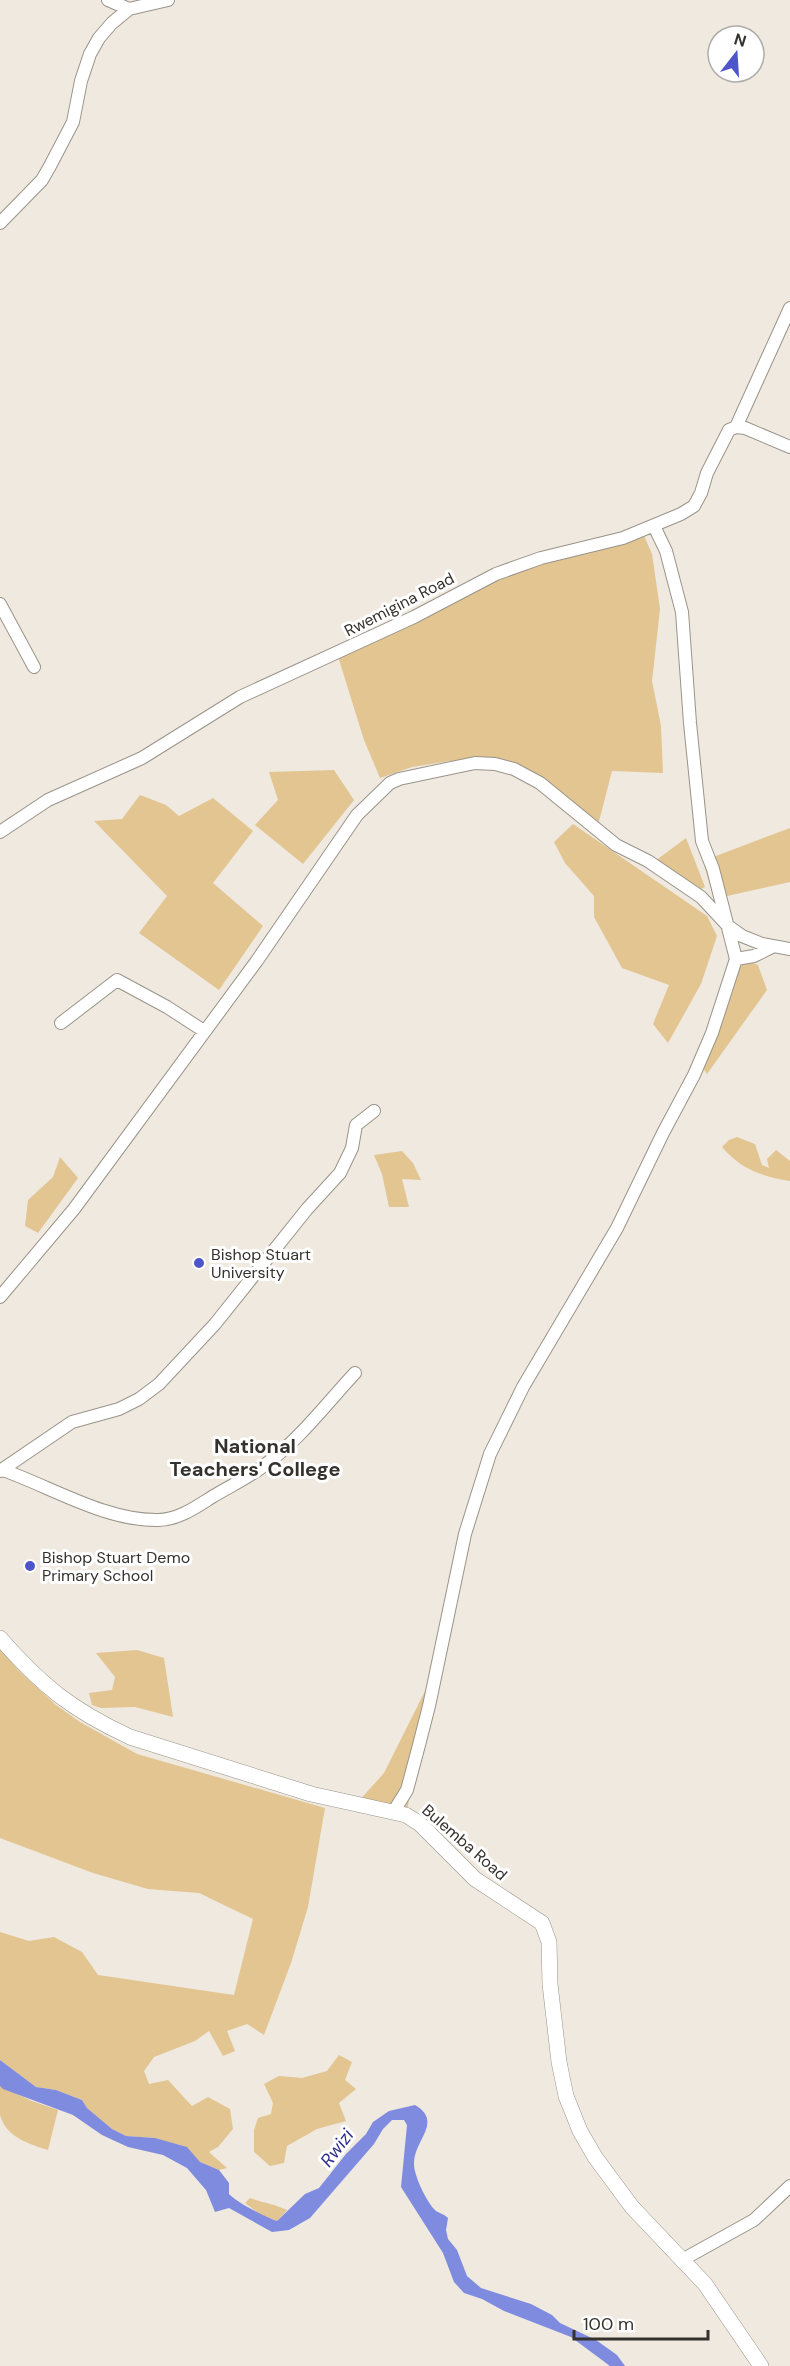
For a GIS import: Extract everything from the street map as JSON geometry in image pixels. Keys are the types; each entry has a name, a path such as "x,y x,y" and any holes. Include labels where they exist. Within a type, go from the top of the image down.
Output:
{"main road":[{"name":"Bulemba Road","path":"0,1638 36,1678 61,1699 130,1737 311,1794 406,1815 420,1824 485,1887 542,1923 549,1942 550,1994 559,2062 566,2096 580,2131 595,2157 632,2207 705,2284 762,2366"}],"street":[{"path":"108,0 129,9"},
{"path":"0,223 42,180 50,166 73,122 81,81 90,54 99,38 129,9 168,0"},
{"name":"Rwemigina Road","path":"0,832 48,800 142,758 240,697 414,617 496,574 541,558 623,538 681,514 694,506 724,438 729,430 736,427 790,308"},
{"path":"736,427 761,433 790,447"},
{"path":"394,1811 407,1790 429,1706 465,1534 490,1454 523,1387 617,1228 658,1142 694,1075 712,1034 736,959 713,869 702,841 682,612 666,551 654,525"},
{"path":"0,604 34,667"},
{"path":"0,1297 74,1209 256,962 363,809 390,783 475,763 514,769 530,777 616,845 648,861 701,897 728,926 751,941 790,949"},
{"path":"736,959 754,956 772,947"},
{"path":"61,1023 117,980 167,1007 204,1031"},
{"path":"2,1470 72,1422 119,1410 159,1384 215,1324 301,1217 340,1173 352,1148 356,1125 374,1111"},
{"path":"2,1470 109,1511 149,1520 171,1518 201,1504 267,1464 298,1435 355,1373"},
{"path":"682,2260 754,2220 790,2186"}],"shaded area":[{"path":"642,531 652,554 660,609 652,681 661,726 663,773 612,771 596,833 538,784 484,761 450,761 412,767 380,778 364,740 336,650 442,600 489,571"},
{"path":"334,770 354,800 303,864 255,825 278,800 269,772"},
{"path":"140,795 166,805 179,816 213,798 253,831 213,883 263,926 219,990 139,933 167,896 94,821 122,819"},
{"path":"573,824 707,916 717,936 701,984 668,1043 653,1024 669,985 622,968 594,917 594,896 565,863 554,842"},
{"path":"790,828 790,882 714,899 703,861"},
{"path":"686,838 705,887 697,891 651,864"},
{"path":"743,959 758,965 767,990 707,1074 699,1062 730,963"},
{"path":"737,1137 755,1144 762,1165 769,1168 767,1159 776,1150 790,1161 790,1181 753,1171 729,1155 722,1147 729,1140"},
{"path":"402,1151 413,1163 421,1180 402,1179 409,1207 389,1207 382,1174 374,1155"},
{"path":"60,1157 78,1178 38,1233 25,1226 28,1200 53,1177"},
{"path":"0,1648 18,1670 56,1705 80,1722 137,1754 325,1808 308,1907 291,1963 264,2035 247,2024 227,2031 235,2051 223,2056 209,2031 195,2041 154,2057 144,2071 149,2084 168,2080 192,2106 208,2097 230,2109 233,2129 218,2147 209,2152 227,2168 219,2170 200,2162 181,2145 155,2138 126,2136 112,2129 87,2108 82,2100 56,2090 36,2087 0,2060 0,1932 29,1941 54,1937 82,1952 98,1975 234,1995 253,1919 199,1893 148,1889 93,1873 0,1838"},
{"path":"137,1650 164,1658 173,1717 135,1707 101,1708 92,1705 89,1693 112,1690 115,1677 96,1653"},
{"path":"428,1685 407,1812 357,1803 384,1773"},
{"path":"339,2055 352,2062 345,2080 356,2089 339,2103 346,2121 317,2129 287,2146 284,2163 270,2166 254,2152 254,2130 258,2118 271,2114 273,2103 264,2084 279,2076 302,2078 327,2071"},
{"path":"0,2086 58,2110 48,2150 19,2138 7,2129 0,2115"},
{"path":"250,2198 287,2210 277,2221 261,2215 245,2203"}],"water":[{"path":"0,2060 36,2087 56,2090 82,2100 87,2108 112,2129 126,2136 155,2138 187,2147 200,2162 219,2170 229,2183 229,2194 266,2217 277,2221 305,2194 319,2188 346,2154 366,2134 373,2122 389,2111 415,2105 423,2111 427,2118 425,2132 415,2156 416,2175 432,2207 448,2218 446,2230 448,2239 457,2250 467,2276 481,2288 531,2304 552,2315 560,2323 596,2340 617,2355 625,2366 610,2366 571,2337 464,2293 454,2282 443,2253 401,2187 407,2125 404,2120 392,2120 383,2129 374,2144 310,2218 289,2230 272,2232 229,2208 215,2212 206,2190 187,2168 163,2155 128,2147 102,2135 73,2115 3,2089 0,2086"}],"place":[{"name":"Bishop Stuart University","path":"199,1263"},
{"name":"Bishop Stuart Demo Primary School","path":"30,1566"}],"district":[{"name":"National Teachers' College","path":"255,1458"}],"water label":[{"name":"Rwizi","path":"337,2148"}]}
